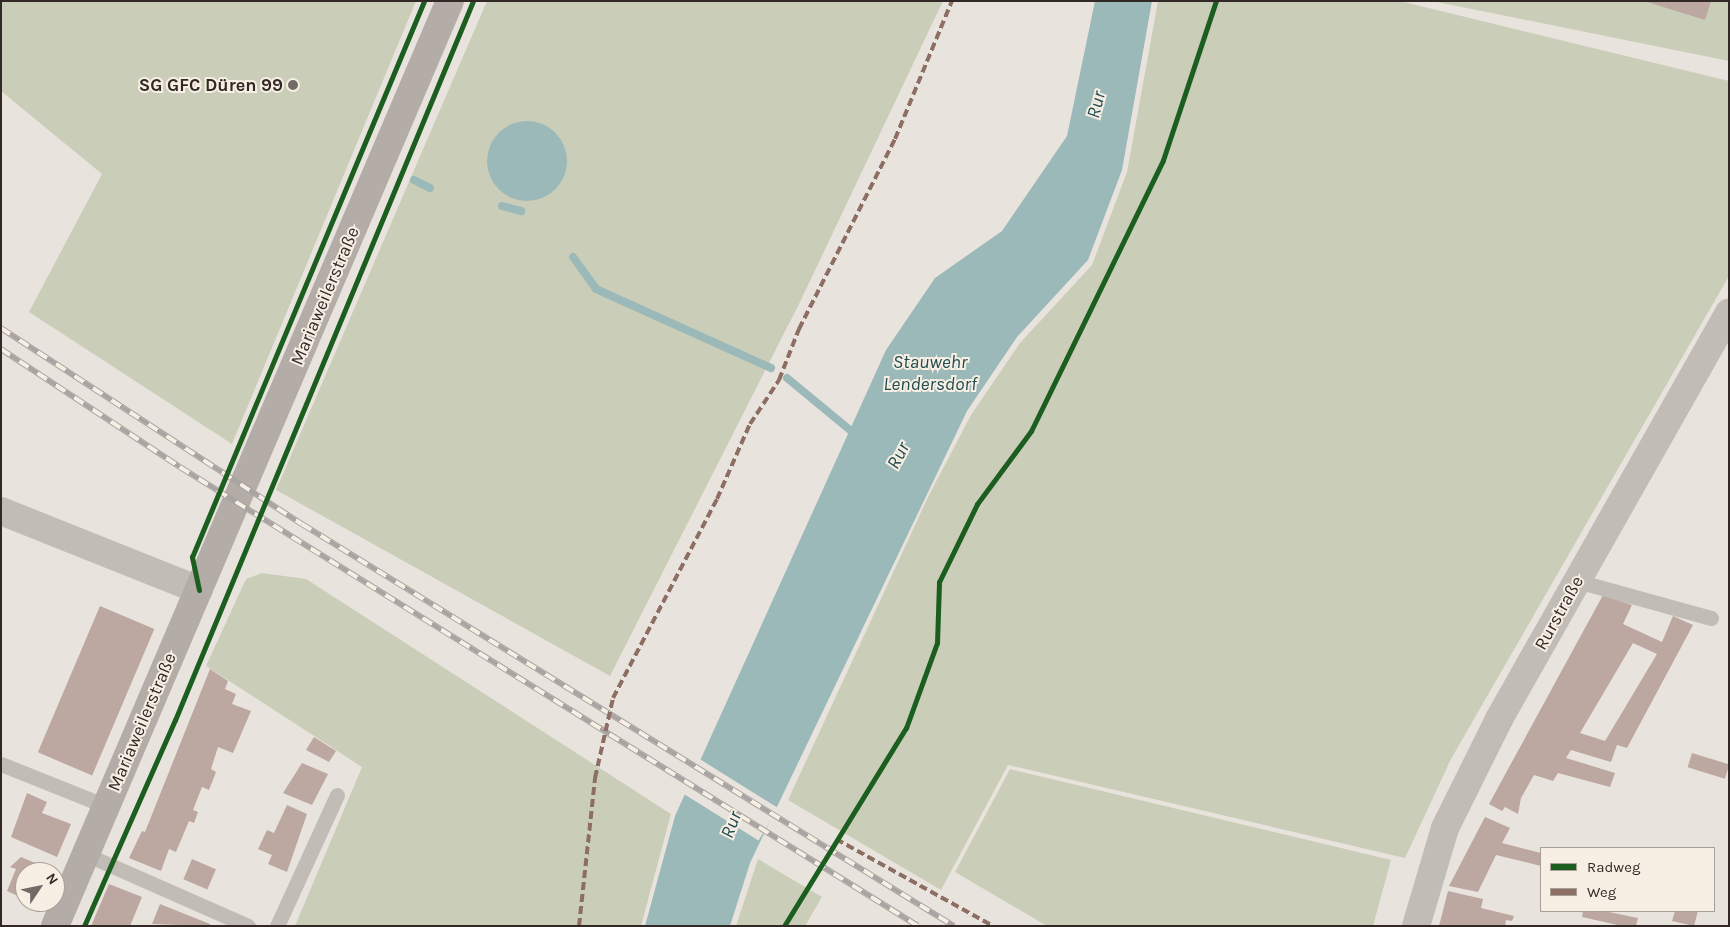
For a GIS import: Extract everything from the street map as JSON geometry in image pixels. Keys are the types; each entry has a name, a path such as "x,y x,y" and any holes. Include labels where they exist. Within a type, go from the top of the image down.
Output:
{"main road":[{"name":"Mariaweilerstraße","path":"55,926 450,1"}],"street":[{"name":"Rurstraße","path":"1416,926 1445,828 1499,719 1729,312"},
{"path":"1,511 199,590"}],"lane":[{"path":"1577,581 1711,618"},
{"path":"1,764 106,806"},
{"path":"277,926 337,795"},
{"path":"85,854 248,926"}],"green space":[{"path":"1,1 416,1 232,444 29,312 102,174 1,91"},
{"path":"487,1 943,1 800,302 610,676 276,490"},
{"path":"1158,1 1400,1 1729,81 1729,276 1451,759 1405,858 1008,765 941,890 788,800 928,497 971,415 1020,343 1092,265 1127,172"},
{"path":"1432,1 1729,1 1729,61"},
{"path":"262,573 306,579 671,814 641,926 295,926 362,767 206,666 246,579"},
{"path":"1010,769 1391,860 1373,926 1047,926 955,872"},
{"path":"758,859 822,897 805,926 736,926"}],"water":[{"name":"Stauwehr Lendersdorf","path":"1095,1 1152,1 1122,170 1088,260 1017,337 967,411 750,863 730,926 645,926 675,816 886,350 935,278 1002,231 1067,136"},
{"path":"527,121 542,124 555,133 564,146 567,161 564,176 555,189 542,198 527,201 512,198 499,189 490,176 487,161 490,146 499,133 512,124"}],"pier":[{"path":"698,758 779,808 758,841 678,790"}],"building":[{"path":"1644,1 1711,1 1705,20"},
{"path":"1603,595 1632,605 1623,624 1662,642 1673,616 1693,625 1627,748 1617,745 1611,762 1571,750 1566,758 1615,773 1610,787 1558,773 1553,781 1534,775 1521,798 1518,814 1505,807 1502,811 1489,804","holes":["1633,643 1657,654 1605,741 1580,733"]},
{"path":"100,606 154,629 92,775 38,752"},
{"path":"210,669 228,681 225,689 236,694 232,704 251,711 233,753 218,747 211,769 216,772 209,790 202,787 193,810 198,812 194,823 189,821 176,852 169,849 161,871 129,858 142,831 145,832"},
{"path":"314,737 336,751 329,762 306,750"},
{"path":"1692,753 1729,764 1725,779 1688,767"},
{"path":"302,763 328,774 312,805 283,793"},
{"path":"27,793 47,802 42,813 71,824 57,857 11,837"},
{"path":"287,805 307,814 287,872 268,864 272,855 258,849 267,830 274,833"},
{"path":"1485,817 1510,828 1502,843 1540,853 1540,866 1496,855 1478,892 1449,886"},
{"path":"21,857 33,862 16,862"},
{"path":"192,859 216,869 207,889 183,879"},
{"path":"15,871 15,895 7,891"},
{"path":"109,884 142,897 130,926 91,926"},
{"path":"1448,891 1483,899 1481,908 1514,916 1512,921 1506,920 1505,926 1439,926"},
{"path":"160,904 210,924 210,926 152,924"},
{"path":"1583,912 1609,912 1638,918 1636,926 1622,926 1582,917"},
{"path":"1675,912 1698,912 1694,926 1672,921"}],"waterway":[{"path":"414,180 430,188"},
{"path":"502,206 521,211"},
{"path":"573,257 596,289 771,368"},
{"path":"787,378 855,434"}],"railway":[{"path":"1,328 302,524 954,926"},
{"path":"1,349 180,467 918,926"}],"marked path":[{"path":"579,926 595,778 613,698 717,499 750,424 779,380 799,329 895,139 952,1"},
{"path":"836,839 993,926"}],"cycle path":[{"path":"199,590 192,557 424,1"},
{"path":"84,926 175,720 473,1"},
{"path":"784,926 906,728 937,643 939,582 977,504 1031,431 1163,160 1216,1"}],"place":[{"name":"SG GFC Düren 99","path":"293,85"}],"water label":[{"name":"Rur","path":"1097,105"},
{"name":"Rur","path":"899,456"},
{"name":"Rur","path":"732,825"}]}
